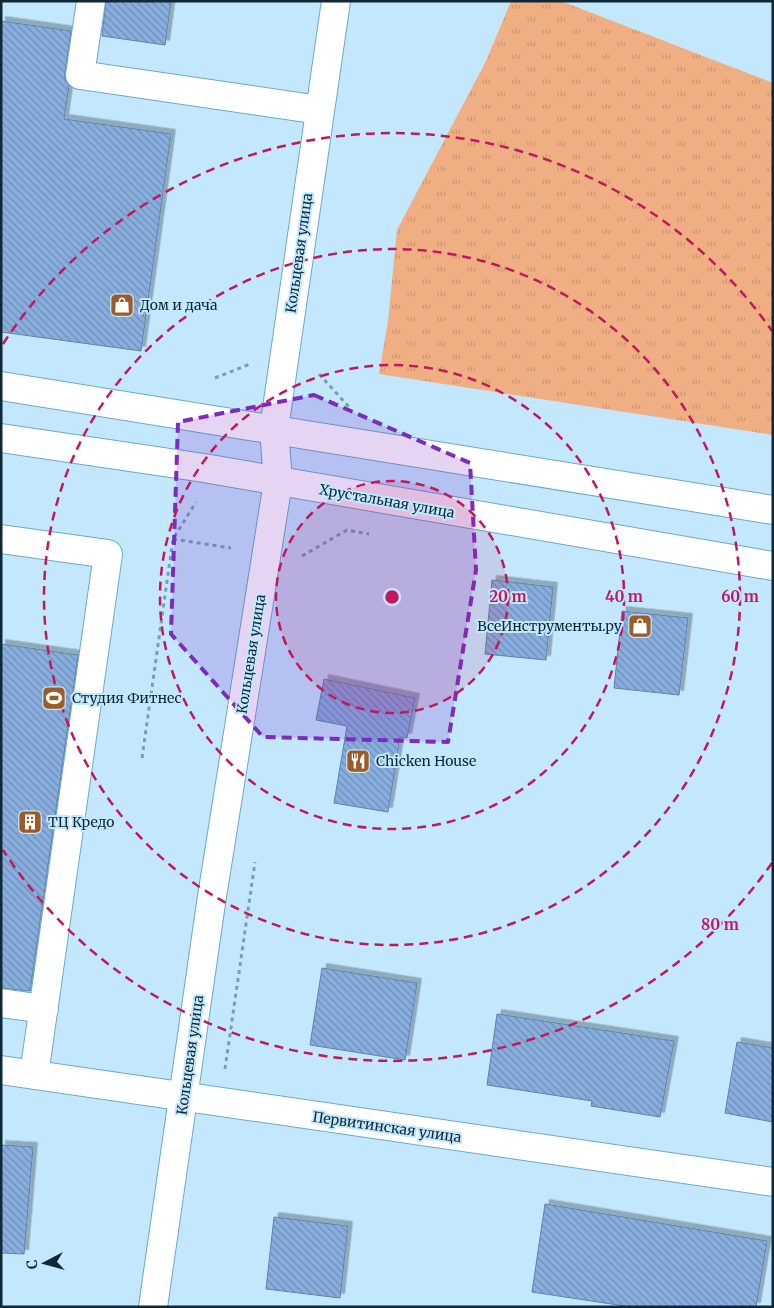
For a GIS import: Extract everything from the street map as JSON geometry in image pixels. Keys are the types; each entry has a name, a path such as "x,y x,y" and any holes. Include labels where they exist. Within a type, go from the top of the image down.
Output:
{"main road":[{"path":"91,1 80,75 320,110"},
{"name":"Кольцевая улица","path":"153,1307 211,903 278,482 274,429 336,1"},
{"path":"1,386 773,510"},
{"name":"Хрустальная улица","path":"1,438 204,468 773,566"},
{"path":"1,539 108,554 34,1075"},
{"path":"1,1002 44,1009"},
{"name":"Первитинская улица","path":"1,1070 773,1182"}],"path":[{"path":"216,378 252,364"},
{"path":"319,374 354,413"},
{"path":"142,758 173,539 199,497"},
{"path":"299,557 347,530"},
{"path":"173,539 231,548"},
{"path":"220,1103 256,856"}],"highlighted area":[{"path":"314,395 470,463 476,570 448,742 263,737 171,634 178,422"}],"green space":[{"path":"511,1 561,1 773,83 773,435 379,374 388,321 397,230 486,61"}],"building":[{"path":"106,1 171,1 165,45 102,36"},
{"path":"1,21 71,31 65,73 65,80 69,85 64,119 171,134 141,351 1,332"},
{"path":"492,580 553,587 546,660 485,654"},
{"path":"622,611 688,618 679,695 614,688"},
{"name":"ТЦ Кредо","path":"1,644 78,655 30,991 1,988"},
{"path":"324,679 415,698 407,738 400,737 388,812 334,803 347,726 316,720"},
{"path":"322,968 417,983 405,1060 310,1045"},
{"path":"497,1014 674,1041 660,1117 591,1106 592,1101 487,1085"},
{"path":"737,1042 773,1048 773,1122 725,1113"},
{"path":"1,1145 33,1147 24,1254 1,1253"},
{"path":"545,1204 767,1241 756,1307 631,1307 532,1292"},
{"path":"274,1217 348,1226 340,1298 266,1289"}],"place":[{"name":"Дом и дача","path":"122,305"},
{"name":"ВсеИнструменты.ру","path":"640,626"},
{"name":"Студия Фитнес","path":"54,698"},
{"name":"Chicken House","path":"358,761"},
{"name":"ТЦ Кредо","path":"30,822"}]}
